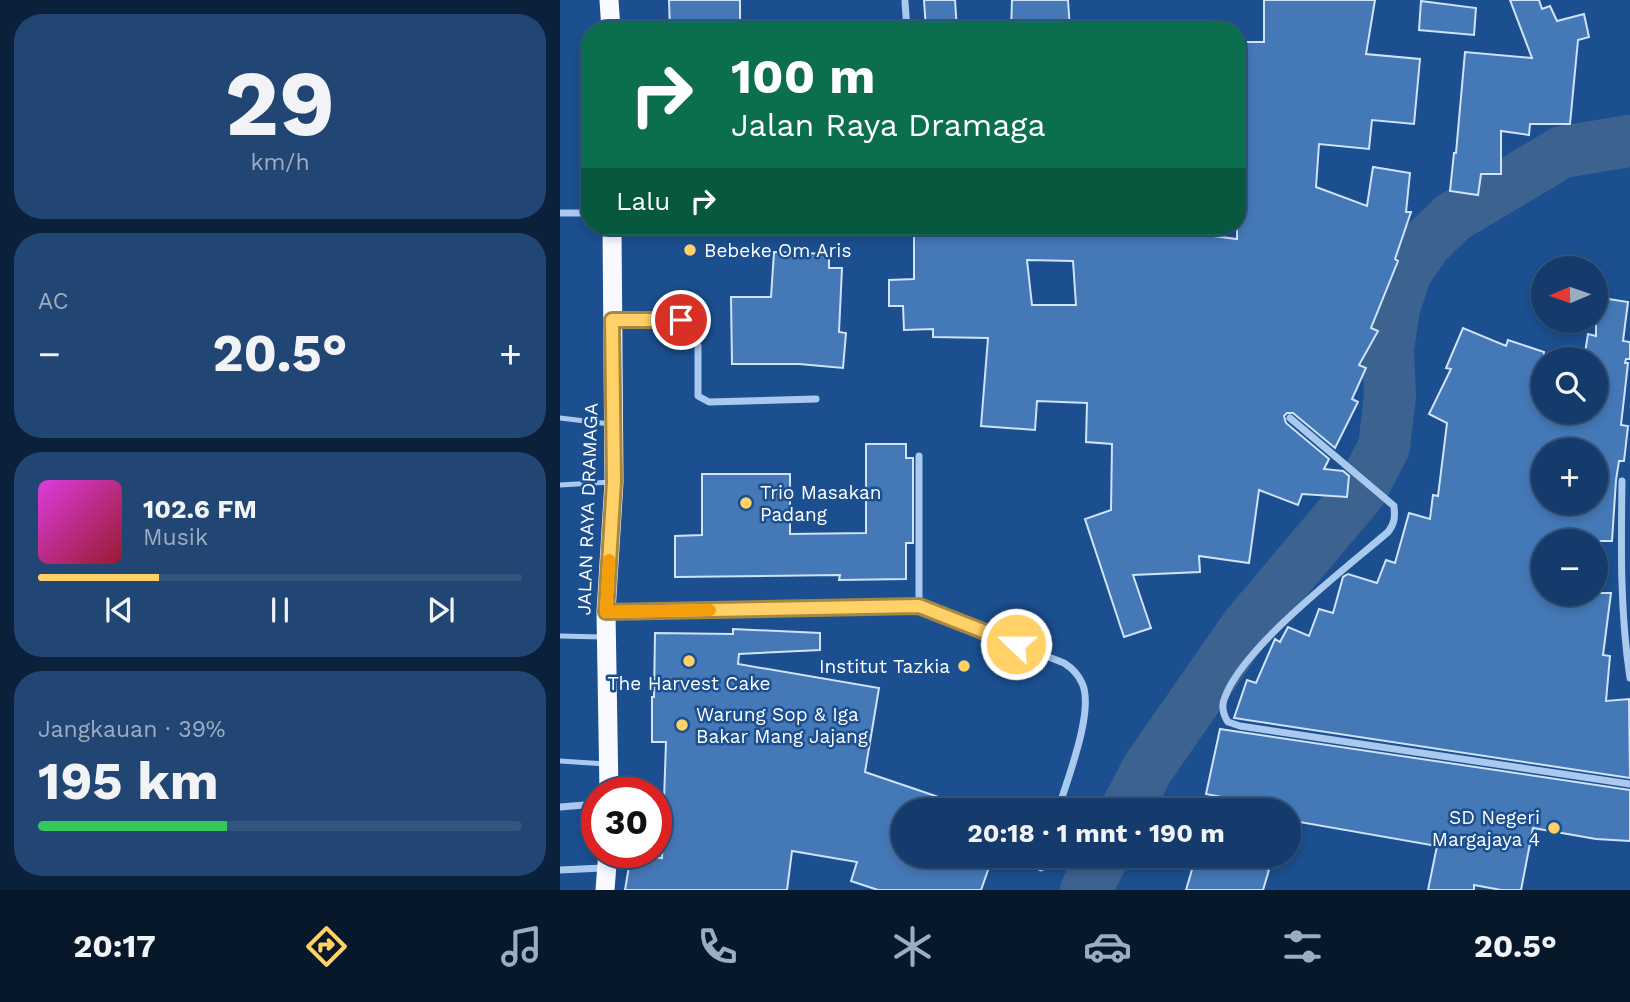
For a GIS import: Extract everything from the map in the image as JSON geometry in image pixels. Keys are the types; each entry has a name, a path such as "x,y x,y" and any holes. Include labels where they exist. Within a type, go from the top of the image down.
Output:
{"highway":[{"path":"609,0 610,21"},
{"name":"JALAN RAYA DRAMAGA","path":"608,777 606,612 614,482 612,235"},
{"path":"605,890 607,868"}],"street":[{"path":"905,2 906,21"},
{"path":"560,214 581,213"},
{"path":"612,320 681,320 689,324 698,346 698,396 709,402 816,399"},
{"path":"1290,418 1394,506 1393,525 1306,602 1243,666 1224,697 1223,710 1228,722 1240,726 1630,784"},
{"path":"919,456 919,606"},
{"path":"1622,481 1621,554 1626,656 1630,678"},
{"path":"606,612 919,606 1064,663 1075,671 1083,684 1086,715 1062,798"},
{"path":"560,807 581,805"},
{"path":"560,870 581,866"}],"lane":[{"path":"560,418 613,424"},
{"path":"560,485 614,482"},
{"path":"560,636 606,637"},
{"path":"560,761 608,765"}],"building":[{"path":"669,0 740,0 740,21 670,21"},
{"path":"924,0 955,0 956,21 925,21"},
{"path":"1012,0 1068,0 1069,21 1011,21"},
{"path":"1264,0 1375,0 1366,54 1420,59 1414,124 1372,120 1369,149 1319,144 1316,187 1367,206 1373,167 1410,173 1406,212 1411,212 1395,259 1398,261 1371,328 1378,331 1359,365 1366,368 1352,399 1358,402 1335,448 1293,413 1284,416 1286,423 1329,459 1324,469 1343,471 1349,476 1347,497 1302,494 1298,505 1259,490 1249,563 1199,556 1200,572 1133,575 1151,628 1124,637 1085,519 1111,510 1112,444 1086,442 1087,403 1037,401 1035,430 981,426 988,338 933,337 933,329 904,330 903,306 889,306 889,280 914,279 914,235 1206,235 1237,239 1237,235 1246,235 1246,42 1264,42","holes":["1027,260 1073,261 1076,305 1032,305"]},
{"path":"1510,0 1539,0 1542,9 1550,6 1557,21 1584,14 1589,37 1578,40 1570,124 1530,124 1529,135 1501,131 1501,174 1481,174 1478,195 1450,191 1465,52 1532,58"},
{"path":"1421,1 1476,8 1474,35 1419,30"},
{"path":"774,252 829,254 829,268 842,268 839,332 846,333 843,368 799,364 732,364 731,297 771,297"},
{"path":"1608,299 1628,302 1623,341 1630,342 1630,359 1626,359 1625,363 1628,363 1621,425 1628,426 1624,461 1619,461 1616,480 1612,541 1608,541 1608,529 1531,529 1531,606 1608,606 1608,593 1611,593 1603,655 1610,656 1606,701 1629,699 1630,778 1234,718 1247,680 1256,683 1275,639 1280,642 1288,627 1309,636 1319,609 1333,613 1343,577 1348,574 1377,583 1386,560 1395,563 1409,513 1430,519 1433,495 1438,496 1447,423 1429,414 1451,369 1446,368 1463,328 1506,346 1508,340 1531,348 1531,424 1608,424 1608,347 1586,347 1588,334 1596,336 1596,333 1608,333"},
{"path":"866,444 906,444 906,458 913,458 913,543 906,543 906,579 839,580 840,575 675,577 675,536 702,535 702,474 790,474 790,534 866,533"},
{"path":"733,629 820,633 820,650 739,654 738,664 879,688 865,772 941,798 891,798 891,868 989,868 981,890 878,890 851,881 857,862 792,851 787,890 625,890 629,868 672,868 672,777 665,777 666,742 652,742 655,633 733,634"},
{"path":"1220,729 1630,790 1630,841 1596,839 1533,828 1521,890 1501,890 1474,885 1474,890 1428,890 1437,846 1301,822 1301,798 1226,798 1206,794"},
{"path":"1192,868 1269,870 1263,890 1186,890"}],"waterway":[{"path":"1132,798 1148,768 1246,627 1361,491 1384,447 1390,396 1388,349 1394,308 1406,272 1426,243 1453,217 1562,152 1630,141"},
{"path":"1086,890 1097,868"}],"slow traffic":[{"path":"609,560 606,612 710,610"}],"place":[{"name":"Bebeke Om Aris","path":"690,250"},
{"name":"Trio Masakan Padang","path":"746,503"},
{"name":"The Harvest Cake","path":"689,661"},
{"name":"Institut Tazkia","path":"964,666"},
{"name":"Warung Sop & Iga Bakar Mang Jajang","path":"682,725"},
{"name":"SD Negeri Margajaya 4","path":"1554,828"}],"route":[{"path":"681,320 612,320 614,482 606,612 919,606 1016,644"}]}
